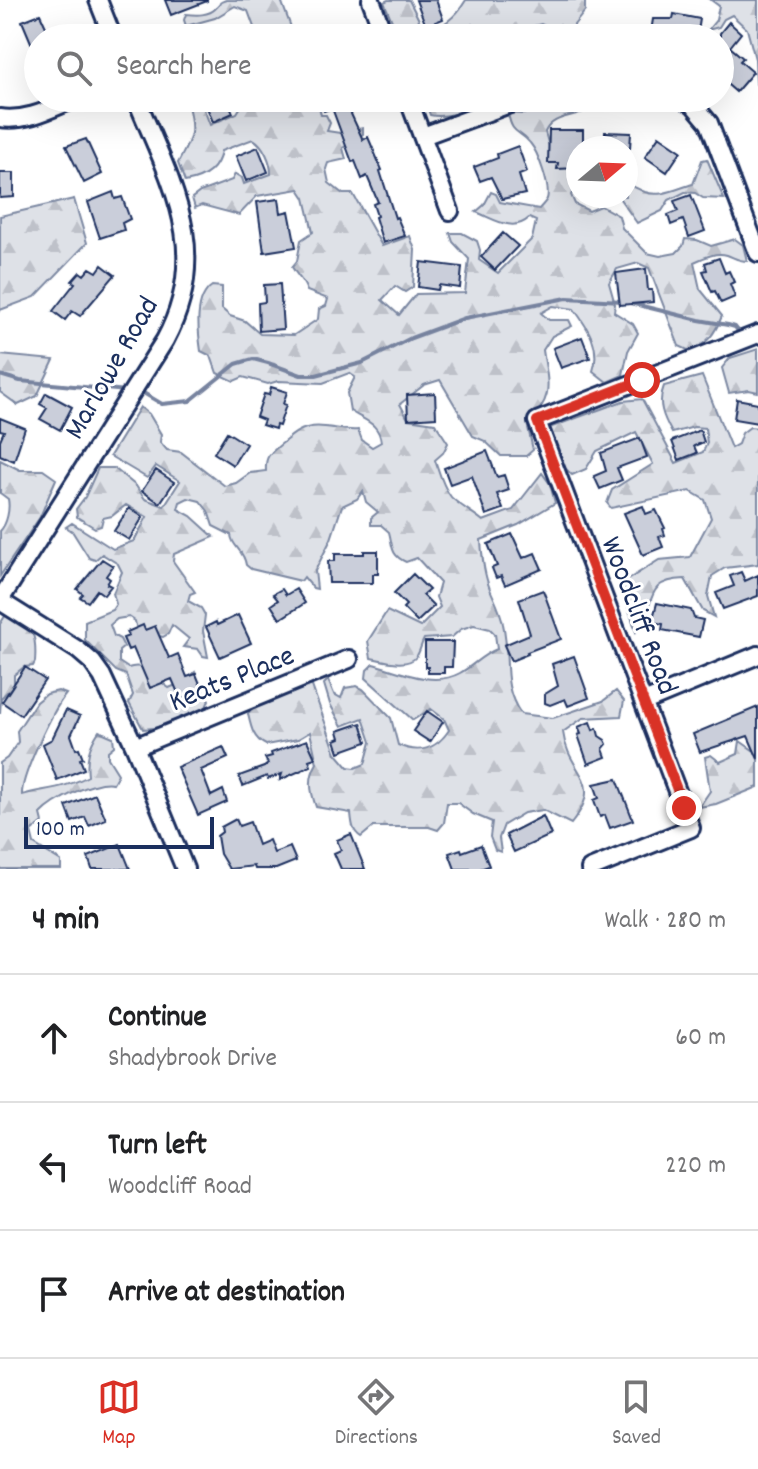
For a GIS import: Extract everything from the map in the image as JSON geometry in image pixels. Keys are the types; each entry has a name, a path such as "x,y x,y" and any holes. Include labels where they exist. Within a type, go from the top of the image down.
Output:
{"street":[{"path":"98,0 107,24"},
{"path":"371,0 380,24"},
{"path":"0,118 14,120 42,112"},
{"name":"Marlowe Road","path":"0,600 165,340 182,299 187,238 176,195 142,112"},
{"path":"414,112 450,211"},
{"path":"423,136 488,112"},
{"path":"700,112 709,123 758,253"},
{"name":"Woodcliff Road","path":"590,869 691,828 537,421 758,334"},
{"path":"0,600 78,650 102,676 185,869"},
{"path":"644,702 758,655"},
{"name":"Keats Place","path":"135,747 349,659"}],"green space":[{"path":"226,0 281,0 290,24 253,24 248,11 235,6 215,18 185,24 186,14 210,12"},
{"path":"409,0 421,24 393,24 384,2"},
{"path":"466,0 585,0 585,11 575,24 442,24"},
{"path":"711,0 758,0 756,83 755,59 747,29 732,15 721,24 713,24 719,6"},
{"path":"189,112 205,112 210,125 238,112 320,112 330,123 327,131 340,133 363,128 363,134 343,148 346,159 328,163 326,169 329,183 343,194 353,194 382,246 410,236 415,250 413,287 405,292 395,286 382,300 399,315 416,294 465,293 469,259 453,242 450,233 462,233 477,241 479,260 498,273 532,239 536,221 529,218 510,225 476,212 491,192 500,202 539,209 547,199 540,162 530,143 514,129 508,113 582,112 557,120 545,132 549,146 566,157 566,208 589,211 605,208 619,216 622,228 647,253 660,256 676,253 685,239 711,246 735,239 743,245 747,261 719,254 694,262 700,289 722,316 710,337 690,351 679,346 649,268 638,263 617,269 609,283 614,312 633,324 638,333 628,351 623,375 607,382 593,371 594,346 574,309 553,306 541,313 549,320 569,320 572,326 552,336 543,350 547,372 546,398 527,423 533,450 526,456 501,456 485,441 473,436 440,380 424,385 400,404 408,419 435,423 448,443 435,460 446,489 453,499 483,521 513,510 542,473 550,484 555,503 518,525 481,540 486,577 503,624 510,692 521,714 553,718 603,701 616,691 624,701 621,716 583,718 563,732 571,758 586,786 586,797 571,824 543,810 524,813 504,825 499,838 501,852 495,850 490,837 492,822 458,803 447,803 444,823 438,830 429,827 373,827 361,837 354,829 351,813 316,807 311,784 317,763 310,732 298,739 266,745 255,736 248,714 255,707 304,684 312,686 336,753 348,767 365,764 371,742 363,718 342,726 330,704 324,684 328,680 334,694 341,698 345,688 357,686 363,689 391,718 398,745 413,749 432,746 449,730 444,719 431,709 413,720 366,678 367,670 373,664 416,677 439,679 460,673 497,649 495,634 490,629 474,625 461,629 452,637 424,639 416,657 407,662 371,658 368,641 387,611 420,627 440,607 436,597 440,583 417,558 406,562 397,556 389,532 381,525 371,525 371,518 378,512 366,502 363,491 357,499 342,506 331,539 315,571 317,589 304,577 301,581 251,569 231,535 213,526 208,511 200,501 188,498 180,502 178,509 191,516 214,537 174,554 173,561 195,592 190,594 188,601 201,608 205,615 203,631 208,657 198,649 183,647 189,639 172,625 163,637 137,631 135,621 129,617 117,619 110,625 114,636 120,639 124,647 119,651 119,662 128,668 145,669 169,688 195,672 209,700 205,710 160,727 143,729 129,703 133,695 126,675 116,671 85,640 85,621 112,610 116,604 113,593 122,572 118,564 102,554 95,560 89,558 72,531 66,527 72,523 113,549 134,541 147,517 126,505 112,516 103,518 101,526 95,528 77,517 76,509 98,468 114,468 136,486 145,499 164,506 180,481 156,466 147,478 110,456 140,407 149,414 161,434 160,442 167,450 181,452 225,486 236,483 250,473 266,471 270,453 308,427 358,430 362,440 372,447 381,442 374,426 350,411 347,393 355,377 349,373 323,383 278,381 268,384 243,377 234,381 217,373 211,356 201,351 198,325 200,307 206,291 212,286 222,287 222,309 230,316 245,321 260,334 294,335 318,319 319,309 326,306 328,299 307,291 292,267 297,261 301,240 313,232 305,198 299,189 257,196 239,215 202,205 195,208 192,198 232,180 235,174 242,178 244,184 271,174 266,154 253,139 221,151 217,163 204,176 185,182 178,163 190,136"},
{"path":"429,112 464,112 443,116 430,115"},
{"path":"707,159 724,199 703,198 685,192 669,200 662,211 637,223 626,208 638,208 638,189 657,194 693,184 702,160"},
{"path":"74,199 87,243 35,297 0,310 0,216"},
{"path":"758,349 758,392 729,393 722,368 730,358"},
{"path":"0,355 54,360 37,396 18,405 0,392"},
{"path":"702,376 731,448 738,444 742,433 750,427 758,428 758,564 725,568 712,576 708,596 714,617 703,611 685,579 661,584 636,632 621,584 659,560 690,557 711,518 705,500 690,491 611,508 607,503 612,490 653,464 636,432 597,451 586,469 572,475 563,466 549,428 623,401 642,399 676,463 703,452 707,443 705,428 694,427 672,433 662,410 662,392 664,386"},
{"path":"0,460 20,470 43,470 56,479 40,517 0,576 0,531 9,507 8,499 0,493"},
{"path":"7,613 23,621 32,631 35,662 14,675 14,685 1,698 0,714 0,624"},
{"path":"58,691 66,694 39,743 22,795 64,786 88,776 89,752 99,731 113,737 114,746 108,751 108,758 118,774 113,783 96,784 75,792 41,814 43,822 31,832 34,844 61,861 61,869 0,869 0,763 18,742 17,731 36,702 46,694"},
{"path":"740,741 753,750 758,748 758,787 716,804 699,807 710,791 705,757 711,755 720,762 738,754"}],"building":[{"path":"165,0 207,0 207,1 171,15"},
{"path":"416,0 436,0 443,19 425,24"},
{"path":"40,14 45,24 24,26 22,21"},
{"path":"674,14 700,19 699,24 652,24 653,19 673,19"},
{"path":"734,27 741,33 734,42"},
{"path":"734,50 743,58 740,61 753,72 736,92"},
{"path":"209,112 233,112 233,113 213,122"},
{"path":"333,112 350,112 363,140 368,137 382,170 395,218 405,236 383,243 373,204 378,202 367,176 362,179 355,161 352,162"},
{"path":"549,130 583,130 583,136 566,136 566,169 557,169 558,163 548,163"},
{"path":"605,132 631,133 631,136 605,136"},
{"path":"659,136 681,151 667,172 645,157"},
{"path":"86,139 102,174 84,183 66,146"},
{"path":"518,146 527,172 519,175 525,194 502,199 491,177 480,181 474,167"},
{"path":"258,147 268,172 246,181 236,156"},
{"path":"0,173 14,173 14,197 0,198"},
{"path":"113,192 115,199 122,197 130,219 122,223 124,230 100,238 88,202"},
{"path":"691,195 705,231 689,237 683,220 671,225 668,215 678,211 674,201"},
{"path":"279,199 281,213 289,211 296,247 264,252 257,202"},
{"path":"503,233 518,246 495,270 481,257"},
{"path":"719,258 725,273 729,271 734,282 730,284 735,297 721,303 715,291 712,292 703,271 707,270 705,263"},
{"path":"421,262 462,267 460,288 439,285 438,290 418,287"},
{"path":"102,265 115,275 80,316 72,311 65,320 53,311 80,272 84,275 90,268 97,272"},
{"path":"646,269 648,290 652,290 653,302 620,305 616,273"},
{"path":"280,284 283,329 259,331 258,303 265,302 264,285"},
{"path":"582,337 590,358 561,368 553,348"},
{"path":"271,387 287,392 283,404 286,405 275,429 262,425 264,420 256,417 264,394 269,395"},
{"path":"46,393 72,407 60,430 40,419 47,408 40,404"},
{"path":"435,393 436,417 408,419 407,395"},
{"path":"737,399 758,403 758,423 734,419"},
{"path":"0,418 25,428 14,461 0,455 0,440 4,431 0,430"},
{"path":"700,430 704,442 694,446 697,453 679,460 672,441"},
{"path":"227,432 246,444 233,465 214,453"},
{"path":"640,438 647,457 617,468 622,480 600,489 594,476 606,471 601,453"},
{"path":"487,451 497,477 504,475 509,490 497,494 503,509 486,515 472,476 450,484 444,468"},
{"path":"156,470 174,482 160,503 142,491"},
{"path":"643,506 646,514 656,510 665,535 659,537 663,547 643,555 624,513"},
{"path":"129,508 143,517 129,540 114,531"},
{"path":"512,534 523,558 535,553 542,569 505,585 501,576 496,578 492,568 497,566 488,544"},
{"path":"364,551 378,551 378,574 373,574 373,583 329,583 328,561 335,561 335,554 364,554"},
{"path":"102,559 113,566 106,576 110,579 107,584 111,586 104,595 97,590 88,602 80,597 83,594 77,589"},
{"path":"741,572 745,581 758,575 758,596 723,609 716,593 734,586 730,576"},
{"path":"413,574 429,590 423,595 434,606 417,622 394,593"},
{"path":"282,589 286,595 296,589 305,603 280,619 271,605 278,600 273,594"},
{"path":"543,590 561,639 511,661 504,645 530,634 519,599"},
{"path":"657,603 691,610 694,618 703,620 699,637 662,630 663,624 652,622"},
{"path":"238,615 251,643 220,657 206,627"},
{"path":"143,625 145,630 155,626 169,658 178,654 187,677 196,674 203,691 181,700 172,679 150,688 133,648 128,650 123,638 129,636 127,632"},
{"path":"425,642 453,642 452,667 444,667 444,673 428,673 428,667 425,667"},
{"path":"574,656 589,698 568,706 565,699 550,705 545,703 545,694 558,686 552,664"},
{"path":"25,667 45,680 21,715 2,702"},
{"path":"758,707 758,759 748,736 700,752 693,734"},
{"path":"66,710 80,716 71,735 83,758 80,759 84,769 57,780 43,744 52,739"},
{"path":"427,711 443,722 430,742 413,731"},
{"path":"590,722 593,730 597,728 599,736 607,744 603,749 606,757 588,764 578,727"},
{"path":"361,723 367,742 339,752 335,740 340,738 338,731"},
{"path":"307,740 315,758 309,760 311,766 280,780 282,774 268,779 267,776 243,786 239,776 264,767 268,764 265,758 272,756 271,753"},
{"path":"223,747 228,758 201,770 211,796 223,790 227,802 198,815 177,767"},
{"path":"617,779 633,820 610,828 605,815 600,817 594,800 599,798 594,784"},
{"path":"95,794 106,819 89,826 85,817 72,822 66,806"},
{"path":"543,816 551,835 514,852 506,835"},
{"path":"236,819 239,826 250,822 258,845 269,840 274,853 290,847 296,861 276,869 255,869 254,866 229,869 220,854 217,836 222,832 221,827"},
{"path":"351,834 365,869 341,869 334,853 341,850 337,840"},
{"path":"120,844 130,869 92,869 88,857"},
{"path":"481,845 489,866 455,869 449,853"}],"waterway":[{"path":"140,391 162,404 190,401 236,364 253,359 301,375 316,375 362,363 411,338 465,318 567,298 622,301"},
{"path":"630,303 735,327 742,336"},
{"path":"0,375 20,381 127,391"}],"route":[{"path":"642,380 537,421 684,808"}]}
